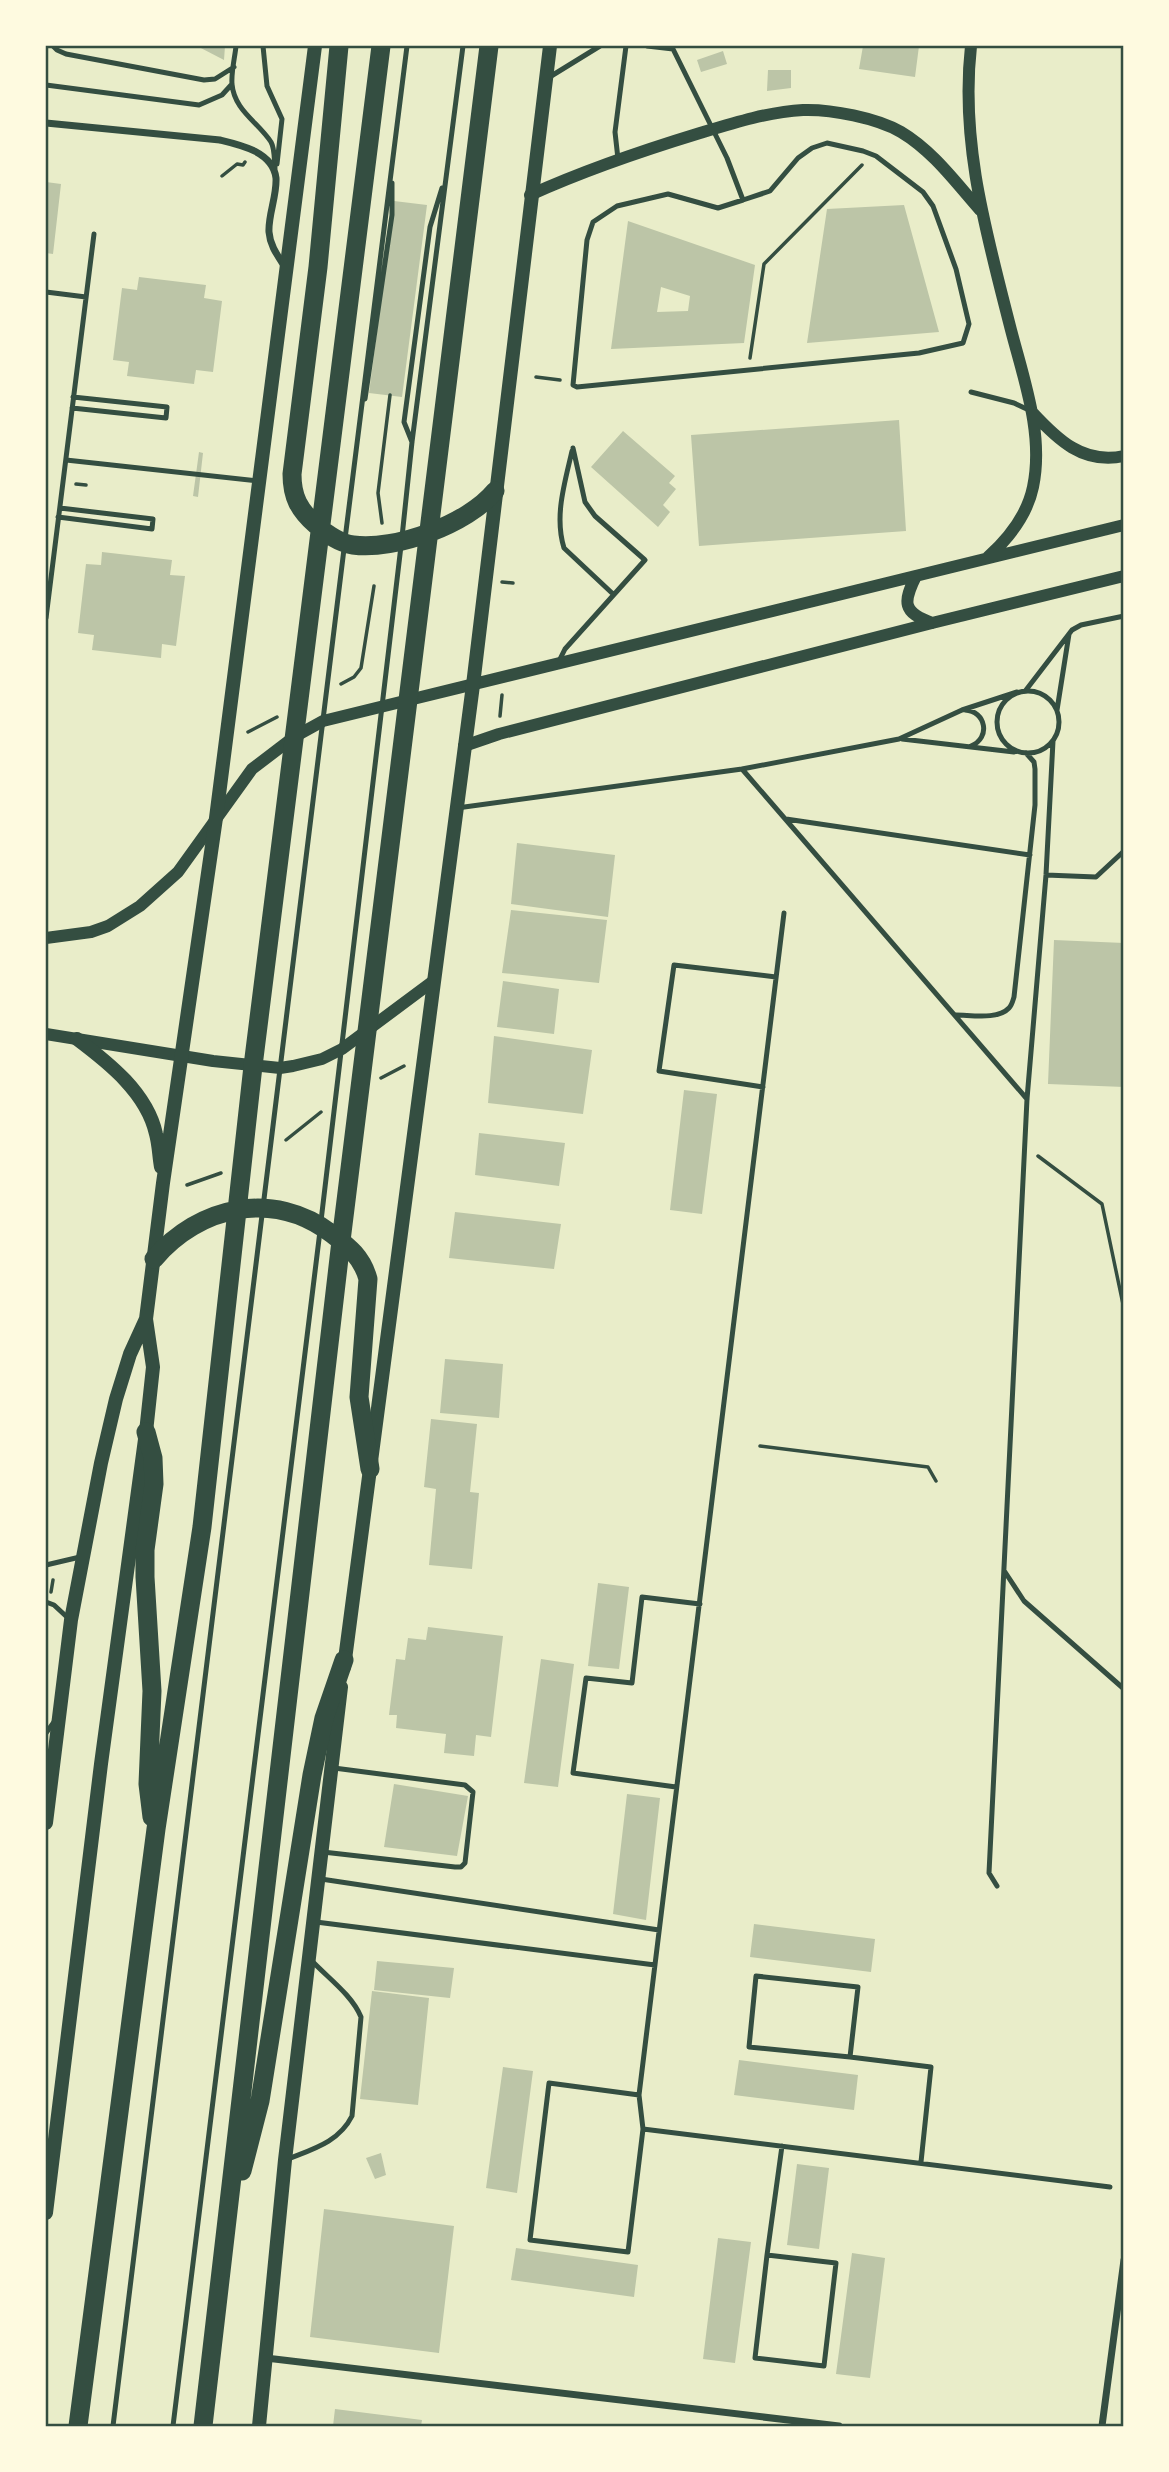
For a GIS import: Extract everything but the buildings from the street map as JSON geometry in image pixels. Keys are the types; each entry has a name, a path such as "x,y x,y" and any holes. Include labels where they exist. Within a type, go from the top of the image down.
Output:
{"highway":[{"path":"339,46 318,267 292,474 295,498 300,509 320,528 345,543 364,546 402,541 429,532 474,509 495,491"},
{"path":"78,2427 156,1829 202,1527 253,1066 381,46"},
{"path":"203,2427 341,1241 489,46"},
{"path":"154,1259 168,1243 197,1222 215,1214 264,1208 305,1217 341,1241 361,1260 368,1279 359,1397 370,1469"},
{"path":"146,1432 153,1458 154,1484 145,1550 152,1691 148,1784 150,1810 156,1829"},
{"path":"227,2219 260,2101 312,1775 324,1718 344,1660"},
{"path":"66,2427 83,2385"}],"main road":[{"path":"46,2213 100,1763 146,1432 153,1367 146,1319 216,818 315,46"},
{"path":"259,2427 285,2160 344,1660 473,685 550,46"},
{"path":"77,1039 119,1073 138,1096 156,1132 163,1183"},
{"path":"46,1823 71,1620 83,1556 116,1399 130,1354 146,1319"}],"street":[{"path":"971,46 968,121 981,211 1032,412 1037,458 1025,514 1005,542 986,559"},
{"path":"530,195 618,159 711,130 771,114 800,110 838,113 884,124 900,131 928,153 981,211"},
{"path":"46,123 220,140 263,155 276,177 269,230 274,250 285,267"},
{"path":"1032,412 1056,439 1083,454 1114,458 1124,456"},
{"path":"46,939 90,932 127,915 178,872 252,769 294,737 323,721 1124,525"},
{"path":"916,576 909,592 908,606 914,617 932,623"},
{"path":"464,747 499,734 1124,576"},
{"path":"46,1034 183,1057 280,1068 309,1063 342,1049 432,982"},
{"path":"1102,2427 1124,2260"},
{"path":"265,2357 839,2427"}],"lane":[{"path":"53,46 66,54 204,80 215,79 234,67"},
{"path":"236,46 232,84 242,109 270,140 276,177"},
{"path":"263,46 267,86 282,119 276,177"},
{"path":"113,2427 362,408 369,382 392,215 391,169 407,46"},
{"path":"173,2427 342,1049 412,442 463,46"},
{"path":"545,79 600,46"},
{"path":"618,159 615,132 626,46"},
{"path":"647,46 673,49 727,158 743,201"},
{"path":"46,85 199,104 222,95 232,84"},
{"path":"827,143 872,154 893,167 923,192 933,206 956,269 969,324 963,343 919,353 577,387 573,385 587,240 593,222 617,206 668,194 718,208 743,201 770,191 798,158 811,148 827,143"},
{"path":"412,442 404,422 430,227 446,175"},
{"path":"46,618 94,234"},
{"path":"46,292 86,297"},
{"path":"971,392 1014,403 1032,412"},
{"path":"72,408 166,418 167,407 73,397"},
{"path":"559,662 565,649 645,560 595,516 585,502 573,448 561,501 562,541 564,548 613,594"},
{"path":"66,460 258,481"},
{"path":"58,517 152,529 153,519 60,508"},
{"path":"1026,690 1069,632 1081,625 1124,615"},
{"path":"898,739 1024,753 1044,749 1058,731 1057,710 1069,632"},
{"path":"456,808 742,769 898,739 962,710 1026,690 1045,695 1057,710"},
{"path":"956,1015 987,1015 1009,1008 1014,997 1035,806 1035,769 1034,762 1024,753 1004,743 997,724 1001,705 1017,692"},
{"path":"962,710 972,711 980,716 984,725 984,735 978,743 968,747"},
{"path":"998,1886 989,1873 1027,1099 1046,875 1052,741"},
{"path":"742,769 1027,1099"},
{"path":"786,819 1030,855"},
{"path":"1046,875 1096,877 1124,851"},
{"path":"639,2095 549,2084 530,2240 628,2252 643,2129 639,2095 784,913"},
{"path":"763,1087 659,1071 674,965 776,977"},
{"path":"46,1565 83,1556"},
{"path":"1004,1572 1024,1601 1124,1689"},
{"path":"676,1787 573,1773 586,1678 632,1683 642,1597 700,1604"},
{"path":"46,1602 71,1620"},
{"path":"46,1733 58,1717"},
{"path":"321,1852 461,1867 465,1863 473,1791 465,1785 331,1768"},
{"path":"318,1879 659,1930"},
{"path":"313,1921 655,1965"},
{"path":"285,2160 335,2139 352,2116 361,2017 357,2006 348,1995 308,1957"},
{"path":"850,2057 858,1987 756,1976 749,2047 931,2067 921,2162"},
{"path":"643,2129 1110,2187"},
{"path":"767,2255 836,2263 824,2366 755,2358 767,2255 782,2146"}],"path":[{"path":"748,370 764,264 872,154"},
{"path":"222,176 237,164 243,165 245,162"},
{"path":"537,377 573,381"},
{"path":"382,523 378,493 390,395"},
{"path":"502,582 513,583"},
{"path":"333,688 354,677 361,668 374,586"},
{"path":"499,734 502,677"},
{"path":"247,732 283,714"},
{"path":"376,1080 404,1066"},
{"path":"278,1145 324,1109"},
{"path":"1039,1147 1038,1157 1102,1204 1124,1309"},
{"path":"187,1185 228,1170"},
{"path":"760,1446 928,1467 936,1481"},
{"path":"51,1594 53,1580"}]}
